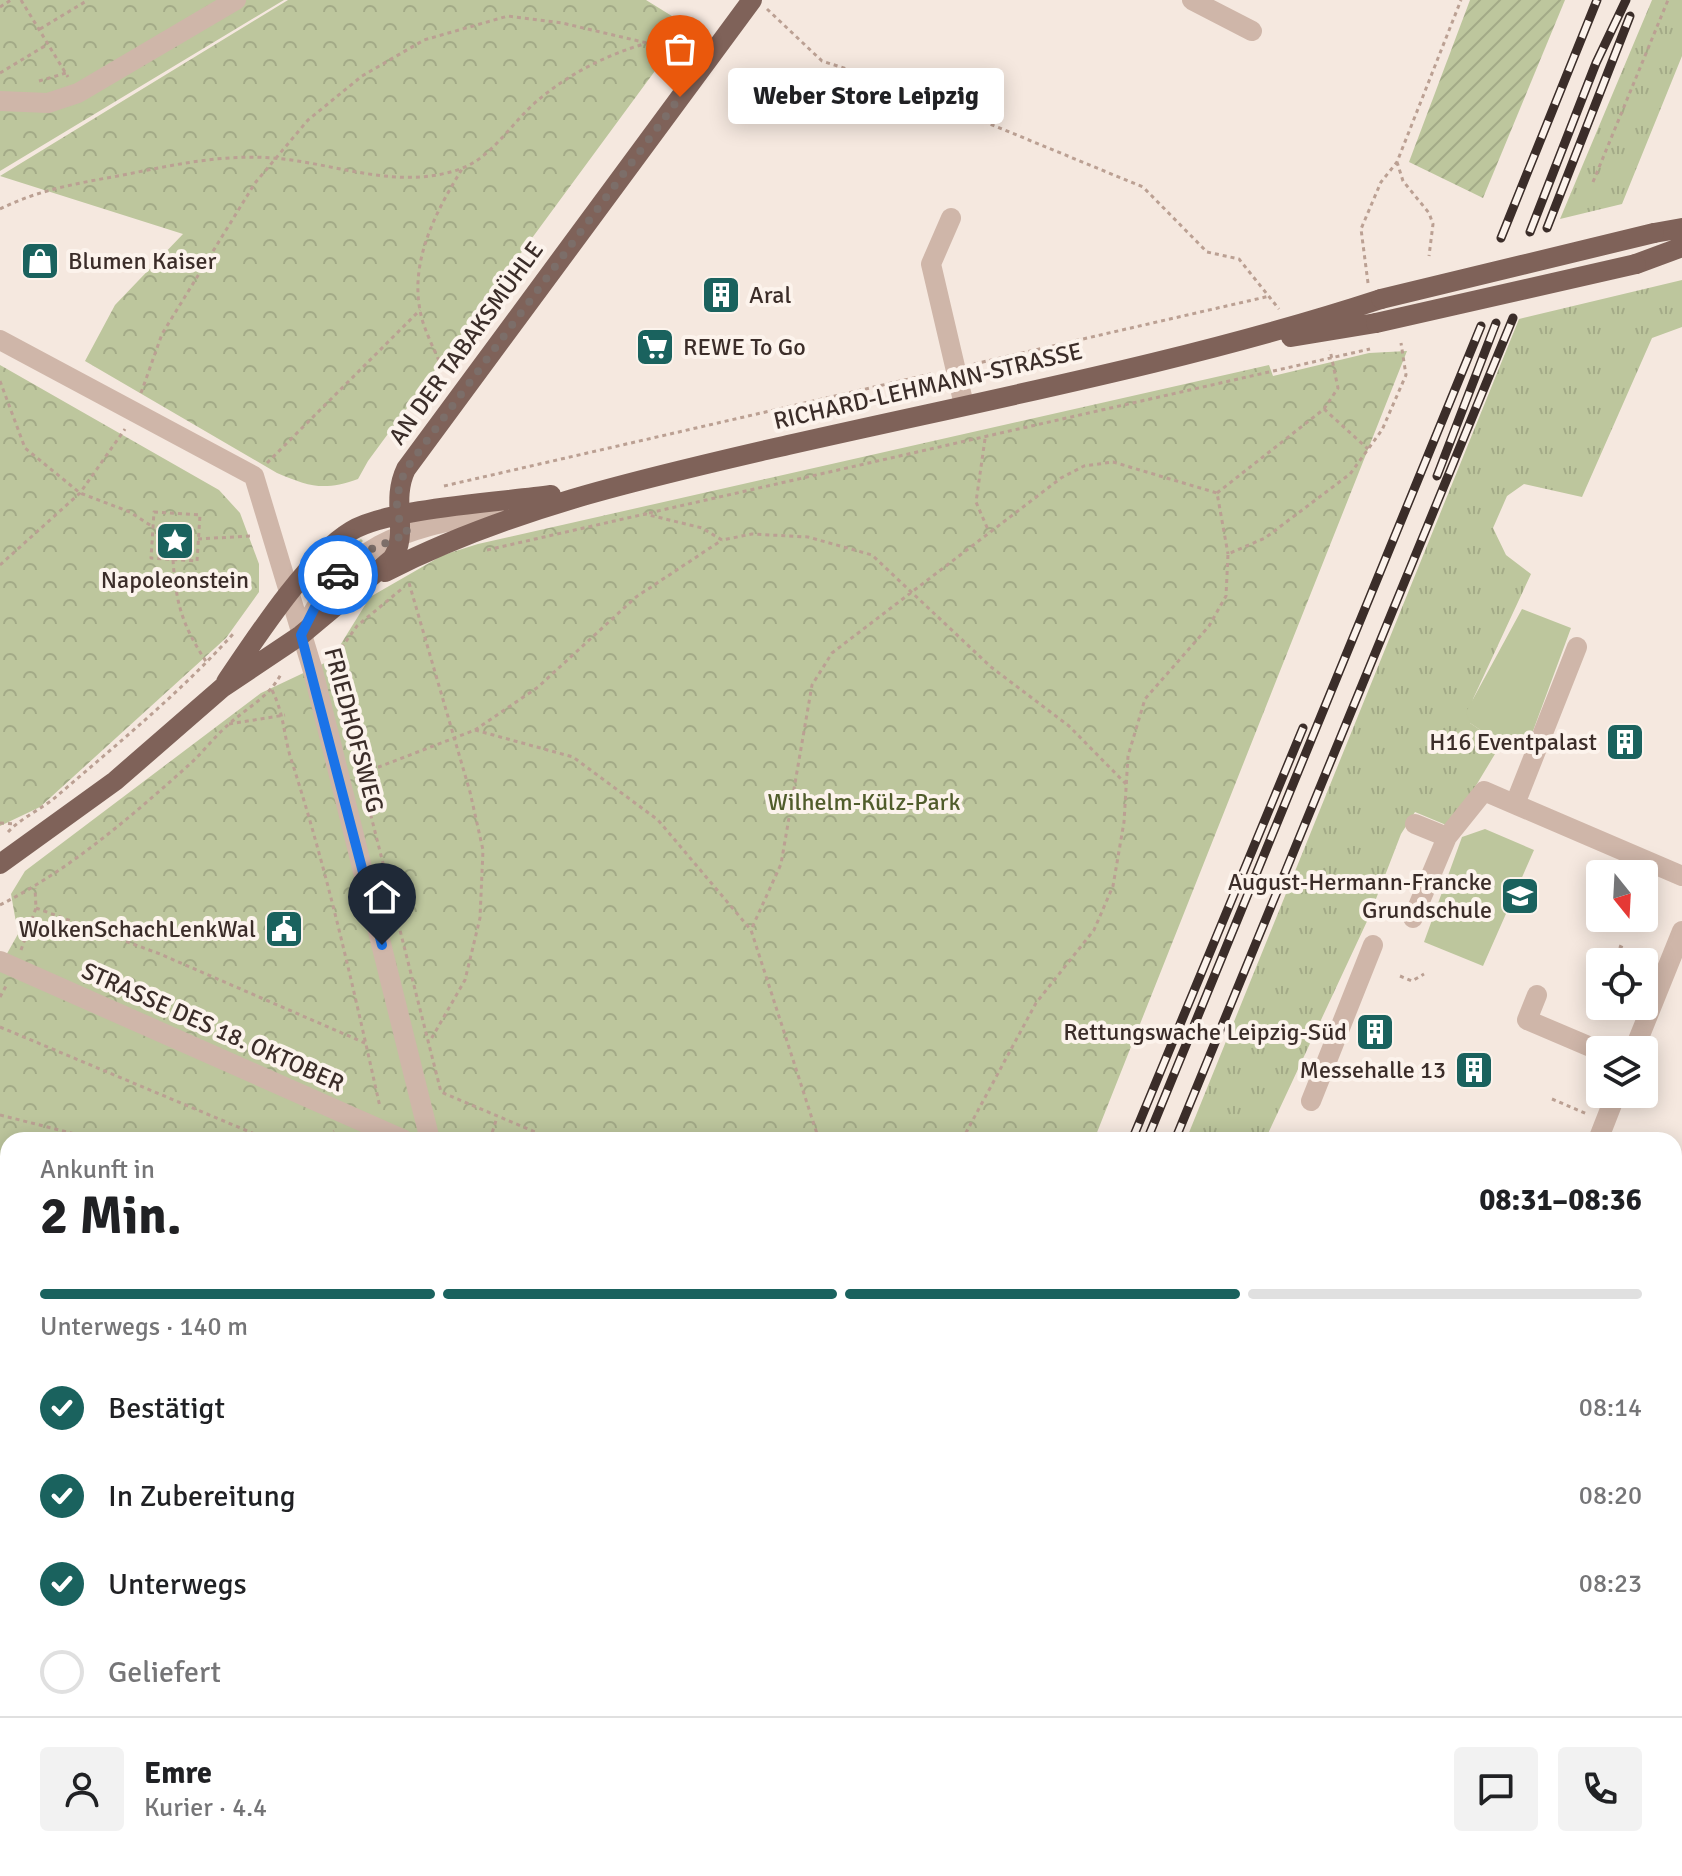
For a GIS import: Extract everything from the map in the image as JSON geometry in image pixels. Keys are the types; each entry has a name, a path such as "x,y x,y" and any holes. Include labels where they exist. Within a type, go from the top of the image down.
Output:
{"main road":[{"name":"AN DER TABAKSMÜHLE","path":"0,864 115,781 222,688 301,635 375,577 395,555 403,528 398,489 413,459 752,0"},
{"name":"RICHARD-LEHMANN-STRASSE","path":"290,596 340,539 360,526 403,528 605,487 1263,336 1376,301 1682,228"},
{"name":"RICHARD-LEHMANN-STRASSE","path":"1263,336 1327,333 1376,323 1636,264 1682,247"},
{"name":"RICHARD-LEHMANN-STRASSE","path":"375,577 453,539 605,487"},
{"name":"RICHARD-LEHMANN-STRASSE","path":"403,528 428,540 453,539"},
{"name":"AN DER TABAKSMÜHLE","path":"222,688 290,596"}],"street":[{"path":"0,101 48,103 78,93 236,0"},
{"path":"1192,0 1252,31"},
{"path":"951,218 931,264 964,405"},
{"path":"0,340 254,476"},
{"name":"FRIEDHOFSWEG","path":"254,476 301,635 428,1132"},
{"path":"301,635 322,595 342,570 403,528"},
{"path":"1515,804 1577,647"},
{"path":"1413,918 1447,837 1484,791 1682,876"},
{"path":"1415,824 1447,837"},
{"path":"1640,1036 1682,931"},
{"path":"1311,1101 1373,945"},
{"name":"STRASSE DES 18. OKTOBER","path":"8,964 386,1132"},
{"path":"1537,995 1527,1020 1586,1045"},
{"path":"1601,1131 1610,1108"}],"path":[{"path":"0,7 11,0"},
{"path":"21,0 78,93"},
{"path":"39,30 88,0"},
{"path":"758,0 822,61 893,84 1143,187 1207,252 1239,259 1270,296 1287,327"},
{"path":"1376,301 1361,229 1381,182 1397,162 1461,0"},
{"path":"1593,182 1668,0"},
{"path":"0,565 80,493 102,466 135,412 162,334 255,183 308,120 362,76 424,40 508,16 562,23 647,43 675,56"},
{"path":"442,368 420,310 421,262 427,234 462,169 498,141 535,102 555,88 594,64 647,43"},
{"path":"0,73 48,44"},
{"path":"27,83 51,80 66,73"},
{"path":"0,209 26,196 75,182 224,157 275,158 375,176 414,178 462,169"},
{"path":"1397,162 1403,181 1429,213 1433,224 1429,256"},
{"path":"435,492 448,484 1270,296"},
{"path":"254,476 420,310"},
{"path":"1217,493 1324,409 1338,388 1327,333"},
{"path":"1228,554 1265,538 1350,474 1382,430 1406,375 1401,343"},
{"path":"481,552 1370,349"},
{"path":"0,381 25,448 80,493 130,512 153,527"},
{"path":"1324,409 1368,449"},
{"path":"985,437 976,502 989,532"},
{"path":"751,930 781,864 812,685 832,653 1061,478 1084,466 1113,462 1217,493"},
{"path":"966,1132 1036,1003 1094,930 1113,886 1124,822 1128,756 1145,699 1209,626 1226,596 1228,554 1217,493"},
{"path":"154,512 200,515 197,561 151,558 153,527 154,512"},
{"path":"645,514 702,528 722,540"},
{"path":"198,539 273,534"},
{"path":"363,773 475,730 538,687 636,597 722,540 752,534 808,537 872,555 991,667 1069,726 1126,784"},
{"path":"252,536 256,546"},
{"path":"173,560 177,605 187,632 207,663"},
{"path":"330,664 357,626 421,576"},
{"path":"409,583 483,850 480,918 465,980 430,1041"},
{"path":"0,841 16,824 51,801 207,663 236,631"},
{"path":"0,905 35,887 108,834 193,762 229,724 272,690 285,715 287,748 311,821 378,1098"},
{"path":"229,724 285,715"},
{"path":"475,730 573,757 658,820 751,930 816,1132"},
{"path":"350,732 363,773 441,1092 534,1132"},
{"path":"0,823 16,824"},
{"path":"0,997 8,964 36,908 35,887"},
{"path":"36,908 160,954 366,1043"},
{"path":"1619,946 1624,948"},
{"path":"1400,976 1412,981 1424,974"},
{"path":"0,1027 250,1132"},
{"path":"1552,1099 1601,1131"},
{"path":"0,1115 67,1132"},
{"path":"492,1132 497,1117"}],"green space":[{"path":"0,0 284,0 0,171"},
{"path":"288,0 646,0 688,26 368,461 358,479 326,486 299,482 277,473 85,361 115,305 183,234 0,176"},
{"path":"1470,0 1565,0 1483,198 1409,162"},
{"path":"1652,0 1682,0 1682,56 1622,204 1560,219"},
{"path":"1682,280 1682,327 1652,338 1582,497 1524,484 1507,496 1493,528 1506,555 1531,574 1473,699 1470,723 1501,744 1451,827 1415,812 1401,834 1369,917 1269,1132 1189,1132 1519,319"},
{"name":"Wilhelm-Külz-Park","path":"1407,351 1097,1132 0,1132 0,966 18,934 11,894 25,871 261,693 331,660 370,597 443,555 478,544 1269,365 1273,376 1369,353"},
{"path":"0,365 219,490 240,513 259,564 259,592 226,638 40,807 0,826"},
{"path":"361,539 363,541 337,562 322,581 321,573 338,554"},
{"path":"1522,609 1571,628 1530,739 1501,744 1470,723 1466,712"},
{"path":"1485,829 1534,850 1483,966 1424,942 1462,837"}],"railway":[{"path":"1501,238 1597,0"},
{"path":"1530,232 1596,63 1626,0"},
{"path":"1547,228 1630,16"},
{"path":"1178,1132 1513,318"},
{"path":"1437,476 1496,323"},
{"path":"1150,1132 1481,326"},
{"path":"1135,1132 1303,728"}],"way so far":[{"path":"338,575 359,555 409,533 401,524 397,506 398,489 406,469 680,97"}],"place":[{"name":"Weber Store Leipzig","path":"680,97"},
{"name":"Blumen Kaiser","path":"40,261"},
{"name":"Aral","path":"721,295"},
{"name":"REWE To Go","path":"655,347"},
{"name":"Napoleonstein","path":"175,541"},
{"name":"H16 Eventpalast","path":"1625,742"},
{"name":"August-Hermann-Francke Grundschule","path":"1520,896"},
{"name":"WolkenSchachLenkWal","path":"284,929"},
{"name":"Rettungswache Leipzig-Süd","path":"1375,1032"},
{"name":"Messehalle 13","path":"1474,1070"}],"route":[{"path":"338,575 316,605 301,635 313,671 382,945"}]}
